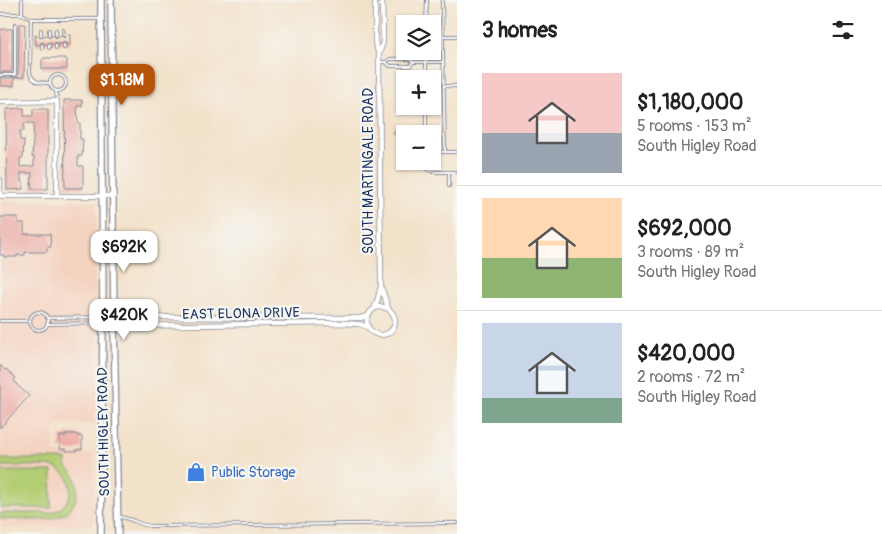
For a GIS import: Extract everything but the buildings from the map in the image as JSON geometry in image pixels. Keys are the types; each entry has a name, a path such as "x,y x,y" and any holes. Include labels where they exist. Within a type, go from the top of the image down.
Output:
{"main road":[{"name":"SOUTH HIGLEY ROAD","path":"101,0 103,320 101,534"},
{"name":"SOUTH HIGLEY ROAD","path":"111,0 118,534"}],"street":[{"name":"SOUTH MARTINGALE ROAD","path":"375,0 375,42 379,55"},
{"name":"SOUTH MARTINGALE ROAD","path":"374,309 381,286 379,55 382,42 382,0"},
{"path":"0,102 56,101 58,196"},
{"path":"0,180 0,196 113,196"},
{"name":"SOUTH MARTINGALE ROAD","path":"381,286 384,292 385,304 389,310"},
{"path":"382,307 389,310 395,322 392,330 384,335 374,333 368,327 368,316 374,309 382,307"},
{"name":"EAST ELONA DRIVE","path":"114,320 360,318 368,316"},
{"name":"EAST ELONA DRIVE","path":"114,320 125,326 359,324 368,327"}],"lane":[{"path":"22,0 22,14"},
{"path":"426,0 426,15"},
{"path":"442,0 445,152"},
{"path":"0,14 22,14 31,19 101,19"},
{"path":"31,19 30,73 38,82 50,83"},
{"path":"0,75 15,75 15,24"},
{"path":"41,30 41,35"},
{"path":"49,30 49,35"},
{"path":"56,30 56,35"},
{"path":"63,30 64,35"},
{"path":"443,36 457,36"},
{"path":"379,62 386,62 390,58 410,59 413,62 443,62"},
{"path":"386,62 390,66 410,66 413,62"},
{"path":"426,62 426,70"},
{"path":"56,91 62,90 66,86 66,78 61,75 56,75 50,83 56,91 56,101"},
{"path":"101,82 112,82"},
{"path":"444,86 457,86"},
{"path":"441,152 457,152"},
{"path":"430,170 433,172 457,172"},
{"path":"449,172 449,186"},
{"path":"36,313 44,314 47,318 114,320 47,324 42,329 36,329 30,321 36,313"},
{"path":"47,318 47,324"},
{"path":"0,321 30,321"},
{"path":"118,517 129,518 145,526 457,523"}],"shaded area":[{"path":"97,201 95,306 98,333 98,424 54,424 54,453 94,454 93,525 0,528 0,202"}],"green space":[{"path":"0,459 66,459 66,466 77,481 77,493 74,504 67,512 57,517 34,520 0,519 0,513 50,513 65,504 71,489 66,475 59,469 50,466 0,466"},
{"path":"0,471 52,471 51,508 0,508"}],"place":[{"name":"Public Storage","path":"196,472"}]}
